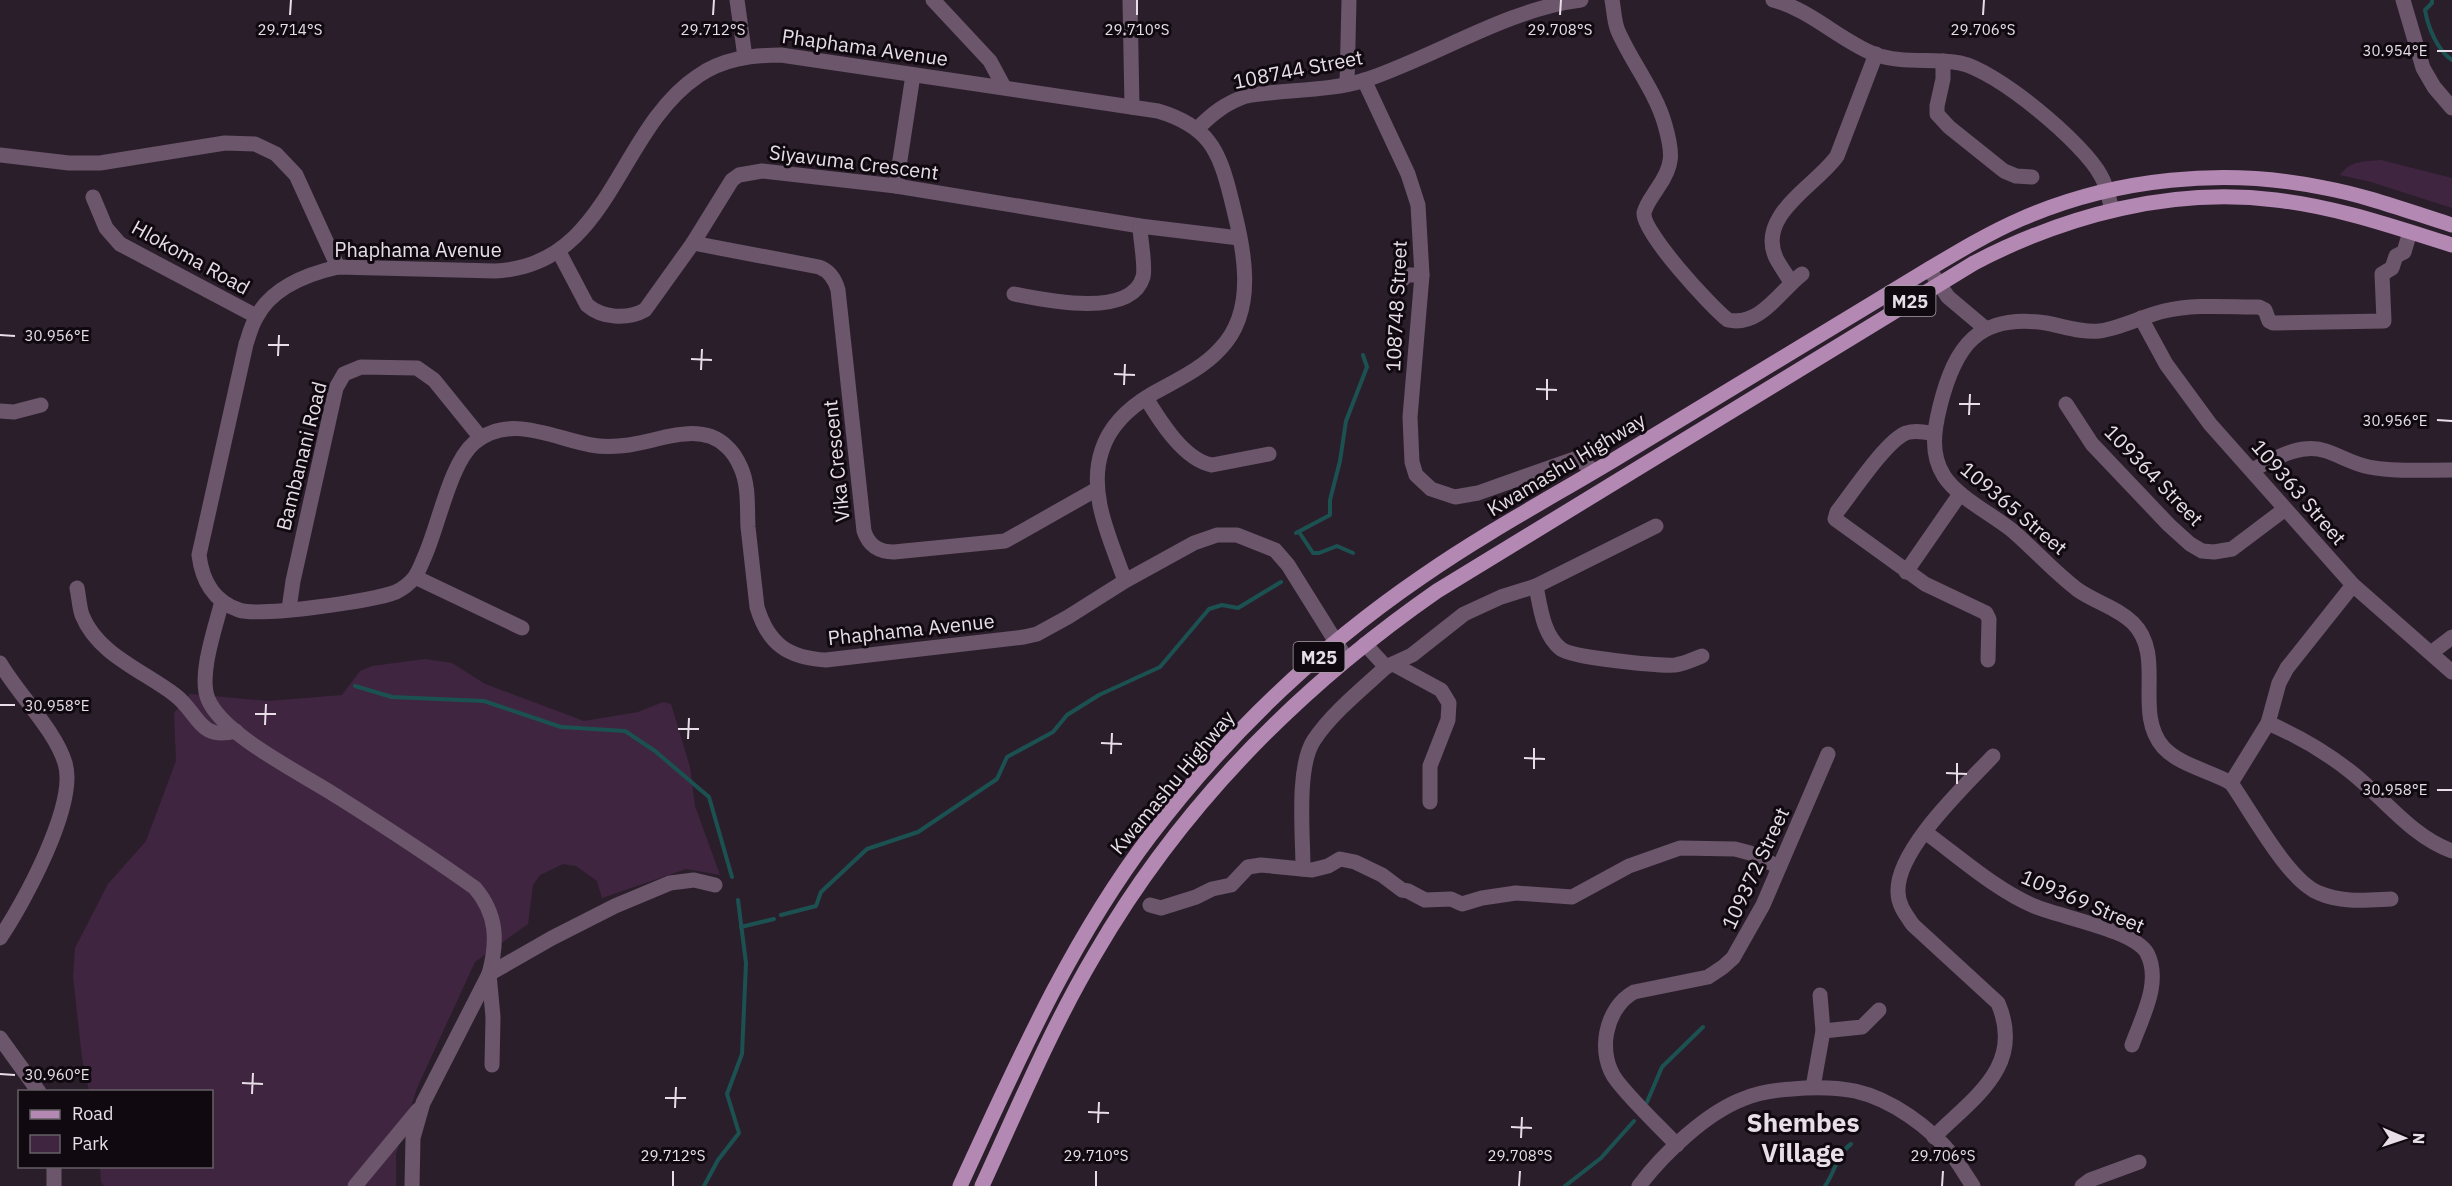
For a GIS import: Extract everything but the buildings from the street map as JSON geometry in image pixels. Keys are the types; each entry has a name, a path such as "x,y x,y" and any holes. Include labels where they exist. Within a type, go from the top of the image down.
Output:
{"main road":[{"name":"Kwamashu Highway","path":"960,1186 1057,981 1126,870 1179,800 1235,736 1309,664 1424,575 1929,268 2022,219 2072,201 2107,191 2186,178 2231,178 2292,182 2326,188 2374,200 2452,225"},
{"name":"Kwamashu Highway","path":"982,1186 1065,1009 1094,954 1128,899 1186,820 1294,704 1346,658 1437,591 1938,285 2010,244 2081,218 2112,210 2173,200 2275,199 2362,217 2452,245"}],"street":[{"path":"737,0 745,57"},
{"path":"933,0 990,61 1004,87"},
{"path":"1130,0 1132,107"},
{"path":"1347,84 1349,0"},
{"name":"108744 Street","path":"1198,128 1231,101 1246,96 1364,80 1483,30 1544,8 1575,0"},
{"path":"1612,0 1617,29 1665,122 1670,146 1672,159 1669,170 1645,212 1647,226 1675,264 1728,320 1737,322 1756,315 1797,278 1776,258 1773,232 1783,213 1837,156 1875,54"},
{"path":"1773,0 1797,8 1875,54 1897,59 1943,61 1973,66 1995,78 2013,90 2086,154 2101,176 2112,210"},
{"path":"2403,0 2423,68 2434,87 2452,108"},
{"name":"Phaphama Avenue","path":"222,601 203,577 199,555 246,344 256,316 276,295 293,282 316,272 338,267 507,270 532,265 559,252 584,229 649,128 681,90 712,68 745,57 781,55 1132,107 1171,115 1198,128 1208,139 1224,171 1239,238 1245,297 1233,333 1220,350 1194,370 1129,409 1116,423 1102,447 1097,468 1097,489 1101,511 1125,581"},
{"path":"1943,61 1943,79 1936,106 1941,120 2004,171 2016,176 2032,177"},
{"path":"896,186 913,75"},
{"name":"108748 Street","path":"1364,80 1415,192 1422,275 1410,417 1412,462 1420,481 1444,495 1455,497 1478,493 1577,458 1594,471"},
{"path":"0,155 69,163 100,163 225,142 255,144 276,154 296,175 338,267"},
{"name":"Siyavuma Crescent","path":"559,252 587,305 599,314 629,316 645,310 693,243 725,191 739,175 773,171 896,186 1140,226 1239,238"},
{"name":"Hlokoma Road","path":"93,197 106,228 120,244 256,316"},
{"path":"1014,294 1042,300 1079,303 1097,304 1118,300 1133,290 1143,278 1140,226"},
{"name":"109365 Street","path":"2231,783 2179,759 2157,738 2150,717 2148,656 2143,637 2131,621 2078,590 2010,529 1960,494 1944,477 1935,456 1934,434 1954,362 1969,341 1986,329 2006,323 2030,322 2102,331 2184,307 2259,307 2265,310 2269,321 2273,323 2384,321 2382,274 2392,267 2396,256 2404,252 2410,232"},
{"name":"Vika Crescent","path":"693,243 819,267 832,276 838,290 864,531 868,541 877,549 894,552 1005,541 1097,489"},
{"path":"1929,268 1938,285 1956,304 1986,329"},
{"path":"1402,280 1407,275 1422,275"},
{"name":"109363 Street","path":"2141,318 2166,364 2185,393 2210,424 2353,585 2452,672"},
{"name":"Bambanani Road","path":"289,609 336,388 344,374 361,368 417,368 434,380 481,438"},
{"path":"1146,398 1171,434 1199,461 1212,465 1269,454"},
{"name":"109364 Street","path":"2066,404 2092,444 2169,525 2190,544 2202,551 2232,549 2285,509"},
{"path":"0,411 14,412 40,405"},
{"name":"Phaphama Avenue","path":"481,438 496,431 519,428 602,446 629,446 682,433 705,434 716,438 728,447 742,469 747,490 757,608 762,622 770,637 780,646 794,655 809,659 826,660 1024,637 1068,617 1125,581 1194,543 1217,535 1237,535 1260,542 1275,550 1288,565 1346,658"},
{"path":"1934,434 1915,432 1900,436 1887,449 1834,518 1906,572 1942,593 1986,613 1989,619 1988,660"},
{"path":"412,1186 413,1138 423,1103 489,974 494,956 493,919 483,897 475,888 236,731 212,707 206,691 207,668 222,601 247,612 289,609 374,598 397,591 415,577 431,544 458,467 473,443 481,438"},
{"path":"2252,470 2292,452 2307,448 2325,450 2368,467 2452,470"},
{"path":"1906,572 1960,494"},
{"path":"1303,869 1303,784 1309,752 1327,724 1352,698 1389,666 1412,655 1464,614 1501,597 1536,586 1656,526"},
{"path":"415,577 522,628"},
{"path":"2353,585 2287,668 2278,683 2268,723 2231,783 2277,850 2309,888 2330,897 2357,901 2391,899"},
{"path":"1536,586 1543,620 1556,643 1566,652 1630,662 1675,665 1702,656"},
{"path":"77,588 83,617 105,646 130,667 153,679 178,697 205,728 215,734 236,731"},
{"path":"2431,653 2452,637"},
{"path":"1365,644 1389,666 1434,686 1446,695 1449,703 1448,720 1430,766 1430,802"},
{"path":"0,663 12,684 59,749 68,775 64,804 47,849 18,912 0,938"},
{"path":"2268,723 2282,729 2351,772 2423,837 2433,844 2452,851"},
{"name":"109372 Street","path":"1677,1145 1616,1079 1609,1060 1606,1040 1609,1022 1618,1006 1626,997 1635,992 1708,977 1733,957 1753,926 1828,754"},
{"path":"1934,1137 1998,1071 2005,1053 2006,1021 1998,1003 1923,936 1902,910 1898,893 1899,876 1924,832 1993,756"},
{"name":"109369 Street","path":"1924,832 2008,892 2034,906 2104,928 2131,939 2142,947 2152,968 2153,977 2132,1045"},
{"path":"1150,905 1161,908 1196,897 1212,889 1231,885 1248,867 1261,865 1312,870 1328,866 1340,859 1355,862 1382,875 1402,890 1425,900 1451,899 1462,904 1482,898 1516,893 1572,897 1629,866 1663,852 1680,848 1735,849 1750,853 1779,867"},
{"path":"489,974 615,906 670,883 694,880 715,885"},
{"path":"489,974 494,1017 492,1065"},
{"path":"1813,1087 1823,1031 1820,995"},
{"path":"1823,1031 1862,1027 1879,1010"},
{"path":"0,1038 38,1090"},
{"path":"1639,1186 1677,1145 1714,1114 1741,1100 1771,1091 1813,1087 1857,1092 1899,1111 1934,1137 1953,1156 1973,1186"},
{"path":"355,1186 423,1103"},
{"path":"2082,1186 2090,1180 2139,1162"},
{"path":"54,1168 54,1186"}],"green space":[{"path":"2381,160 2452,178 2452,208 2371,182 2340,175 2353,164"},
{"path":"425,659 452,663 485,684 584,721 638,712 663,702 671,704 690,767 695,806 720,875 686,869 602,898 597,881 576,866 563,864 540,875 533,885 528,924 475,962 417,1088 396,1154 396,1186 104,1186 101,1182 100,1168 213,1168 213,1090 89,1090 82,1058 73,976 75,948 108,884 146,841 176,761 174,713 190,694 268,701 342,695 360,671 372,666"}],"waterway":[{"path":"2432,0 2425,10 2428,24 2434,38 2452,60"},
{"path":"1296,533 1330,515 1330,500 1340,461 1346,421 1367,367 1363,355"},
{"path":"1299,532 1313,553 1337,546 1353,553"},
{"path":"781,915 816,906 821,892 867,849 918,832 997,779 1007,757 1053,732 1067,715 1099,695 1160,667 1209,609 1222,605 1238,608 1281,582"},
{"path":"355,686 392,697 484,701 561,727 625,731 655,751 709,797 732,877"},
{"path":"704,1186 718,1160 739,1133 727,1094 742,1054 746,963 738,900"},
{"path":"741,927 774,919"},
{"path":"1647,1102 1662,1067 1703,1027"},
{"path":"1565,1186 1601,1158 1634,1121"},
{"path":"1825,1186 1842,1153 1851,1144"}],"district":[{"name":"Shembes Village","path":"1803,1137"}]}
